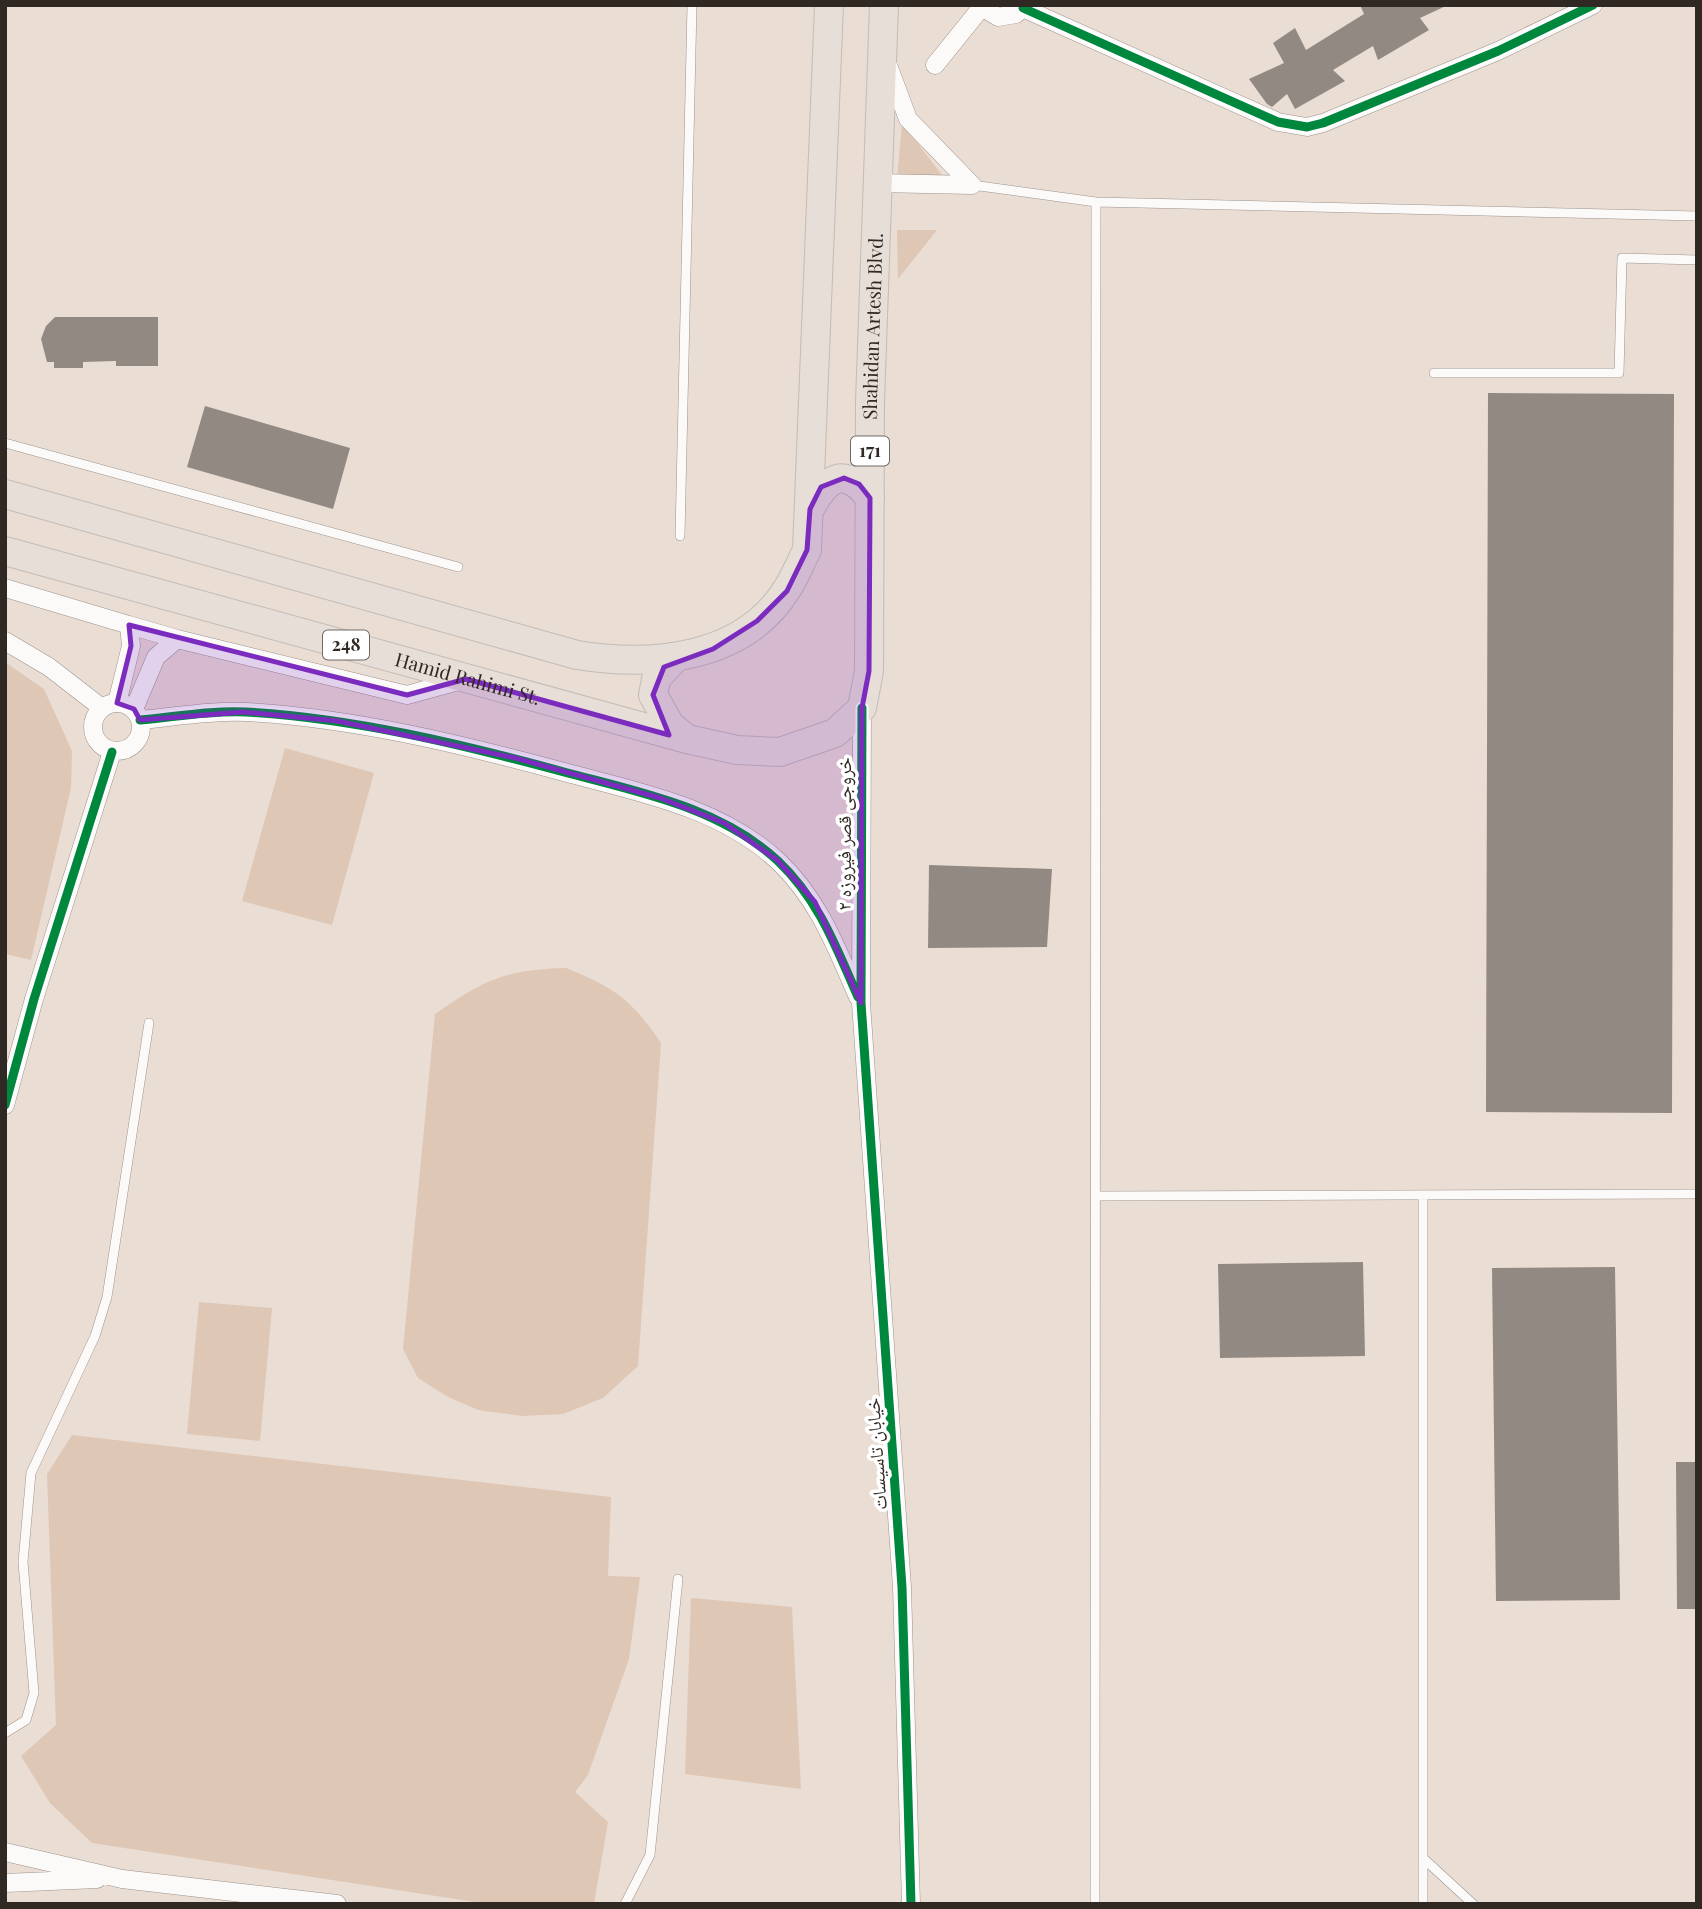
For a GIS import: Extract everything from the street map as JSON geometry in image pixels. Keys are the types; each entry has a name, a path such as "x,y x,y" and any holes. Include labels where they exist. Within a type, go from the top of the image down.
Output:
{"main road":[{"path":"5,494 577,655 614,662 675,658 713,649 757,621 787,590 807,550 829,5"},
{"name":"Shahidan Artesh Blvd.","path":"862,708 869,671 870,498 884,5"},
{"path":"810,509 821,487 831,480 844,478 859,484 870,498"},
{"name":"Hamid Rahimi St.","path":"5,551 687,739"},
{"path":"675,658 656,679 653,695 670,725 687,739 737,750 780,752 835,733 862,708"}],"street":[{"path":"934,65 981,7 998,17 1007,17 1024,7 1278,122 1307,127 1340,117 1498,51 1593,5"},
{"path":"884,50 893,85 908,119 972,185"},
{"path":"878,183 972,185"},
{"path":"5,588 177,639 407,695 466,679"},
{"path":"129,625 131,646 109,705 93,721 93,736 111,752 128,749 135,744 139,737 137,715 156,657 177,639"},
{"path":"5,641 109,705 137,715 243,712 337,721 515,758 660,797 724,823 777,860 815,902 861,1003"},
{"name":"خروجی قصر فیروزه ۲","path":"861,1003 862,708"},
{"path":"5,1105 34,999 111,752"},
{"name":"خیابان تاسیسات","path":"861,1003 902,1587 911,1904"},
{"path":"5,1852 122,1879 222,1897 337,1904"},
{"path":"5,1860 5,1882 122,1879"}],"lane":[{"path":"680,536 692,5"},
{"path":"972,185 1096,202 1697,216"},
{"path":"1095,1904 1096,202"},
{"path":"1434,373 1619,373 1622,258 1697,260"},
{"path":"5,443 458,567"},
{"path":"5,1733 26,1720 34,1693 23,1562 31,1473 95,1336 107,1297 149,1023"},
{"path":"1096,1196 1697,1194"},
{"path":"1423,1195 1423,1904"},
{"path":"625,1904 650,1855 678,1578"},
{"path":"1423,1858 1473,1904"}],"highlighted area":[{"path":"844,478 859,484 870,498 869,671 862,708 861,1003 815,902 777,860 724,823 660,798 515,758 337,721 243,712 140,720 134,709 117,703 131,646 129,625 407,695 466,679 669,735 653,695 664,667 713,649 757,621 787,591 807,550 810,509 821,487"}],"shaded area":[{"path":"902,123 945,179 897,179"},
{"path":"897,230 937,230 898,279"},
{"path":"5,662 44,689 72,751 71,788 31,960 5,954"},
{"path":"285,748 374,773 332,925 242,901"},
{"path":"566,968 621,996 661,1043 638,1366 603,1398 563,1414 522,1416 478,1410 448,1397 418,1378 403,1349 435,1014 468,992 496,979 527,971"},
{"path":"199,1302 272,1308 260,1441 187,1434"},
{"path":"72,1435 611,1497 608,1576 640,1577 629,1659 588,1775 575,1792 608,1822 594,1904 488,1904 92,1843 50,1803 21,1756 56,1725 47,1474"},
{"path":"691,1598 792,1607 801,1789 685,1774"}],"building":[{"path":"1360,5 1448,5 1420,18 1429,30 1378,60 1373,46 1333,70 1345,81 1295,109 1287,94 1272,107 1267,104 1249,79 1284,63 1273,43 1295,28 1306,50 1364,14"},
{"path":"55,317 158,317 158,366 116,366 116,361 83,362 83,368 54,368 54,362 47,362 41,339 46,326"},
{"path":"1488,393 1674,394 1672,1113 1486,1112"},
{"path":"205,406 350,448 333,509 187,467"},
{"path":"929,865 1052,869 1047,947 928,948"},
{"path":"1363,1262 1365,1356 1220,1358 1218,1264"},
{"path":"1615,1267 1620,1600 1496,1601 1492,1268"},
{"path":"1676,1462 1697,1462 1697,1609 1677,1609"}],"cycle path":[{"path":"1023,8 1278,122 1307,127 1323,123 1498,51 1593,5"},
{"path":"862,708 861,1003 902,1587 911,1904"},
{"path":"140,720 233,712 286,715 366,726 486,752 649,795 704,814 755,842 792,876 816,908 858,997"},
{"path":"5,1105 34,999 112,752"}]}
